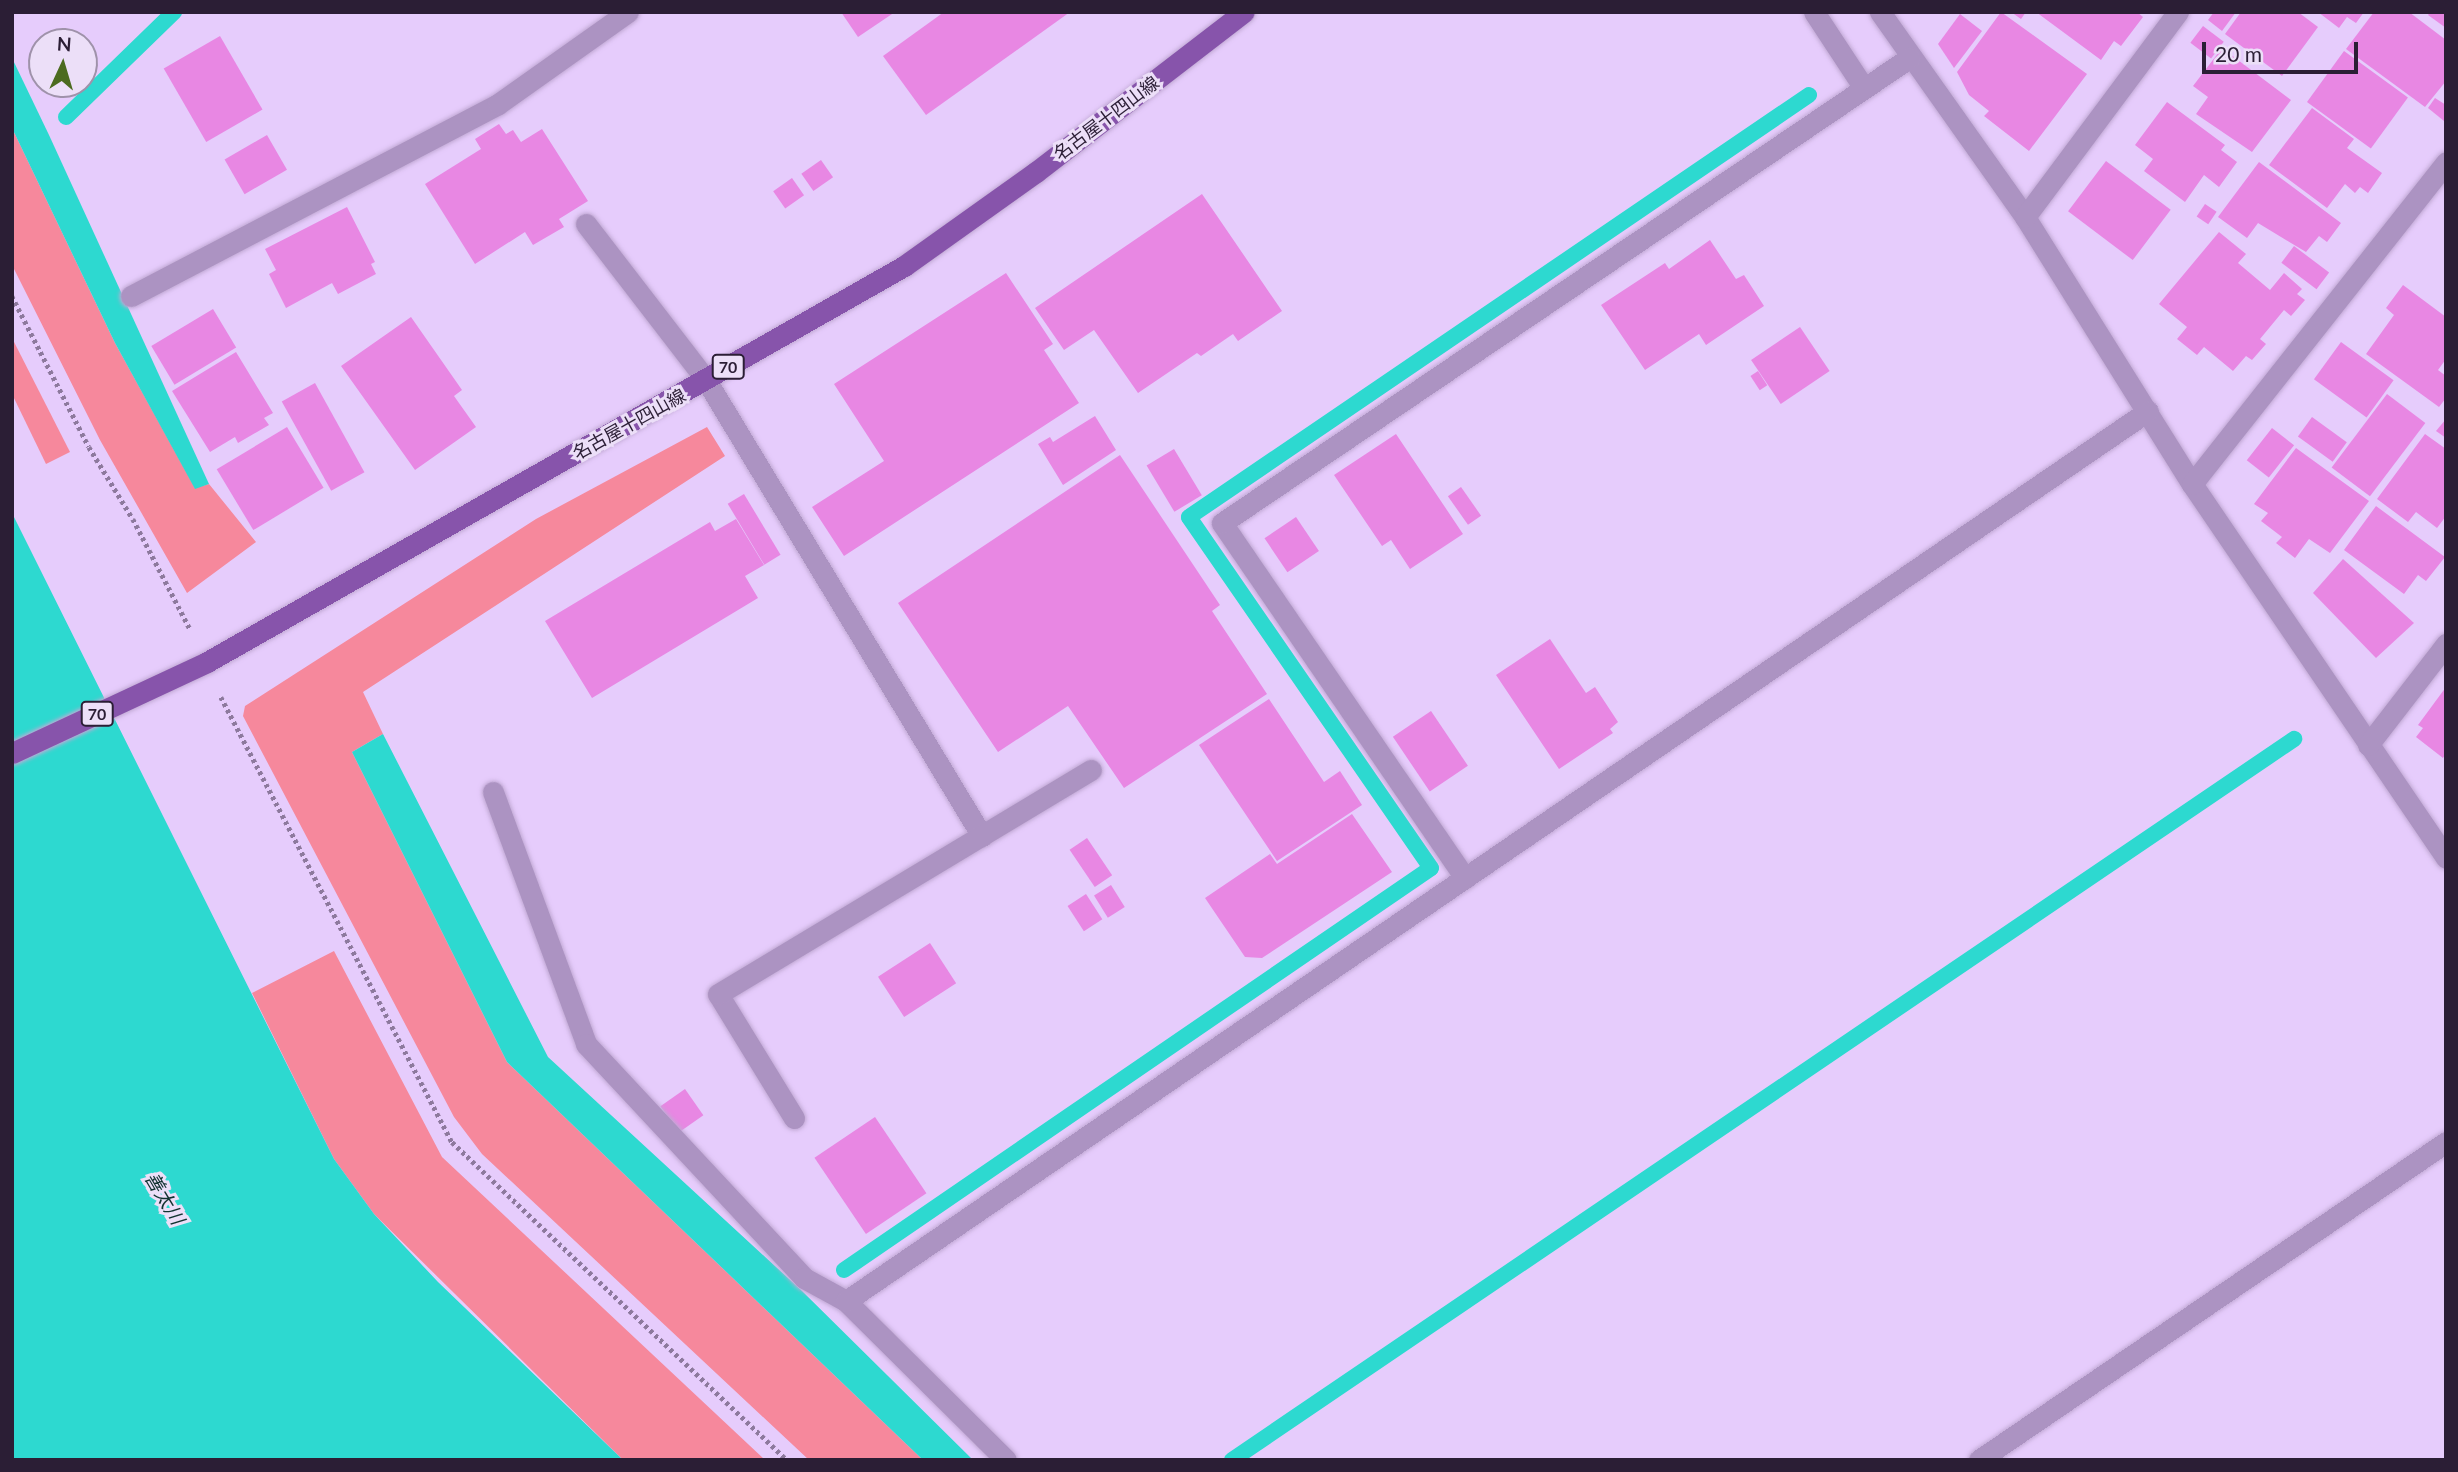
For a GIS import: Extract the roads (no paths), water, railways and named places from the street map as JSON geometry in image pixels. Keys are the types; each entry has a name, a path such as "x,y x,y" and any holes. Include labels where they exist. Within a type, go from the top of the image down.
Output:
{"main road":[{"name":"名古屋十四山線","path":"12,753 208,662 904,266 1035,172 1244,12"}],"street":[{"path":"131,296 498,103 628,12"},
{"path":"1814,12 1864,88"},
{"path":"1880,12 1909,58 2025,217 2192,484 2446,859"},
{"path":"2025,217 2178,12"},
{"path":"1465,878 1222,523 1909,58"},
{"path":"2192,484 2446,162"},
{"path":"586,224 706,380 982,836"},
{"path":"846,1301 2148,411"},
{"path":"2368,745 2446,644"},
{"path":"794,1118 718,994 1090,771"},
{"path":"493,792 586,1044 804,1278 846,1301 1006,1460"},
{"path":"1979,1460 2446,1142"}],"water":[{"path":"12,58 28,91 28,98 31,98 49,135 209,484 195,489 115,343 12,128"},
{"name":"善太川","path":"12,513 334,1159 374,1214 438,1282 623,1460 12,1460"},
{"path":"383,734 548,1057 801,1290 973,1460 923,1460 507,1062 352,752"}],"waterway":[{"path":"66,117 174,12"},
{"path":"844,1270 1431,868 1189,517 1809,95"},
{"path":"1232,1460 2294,739"}]}
